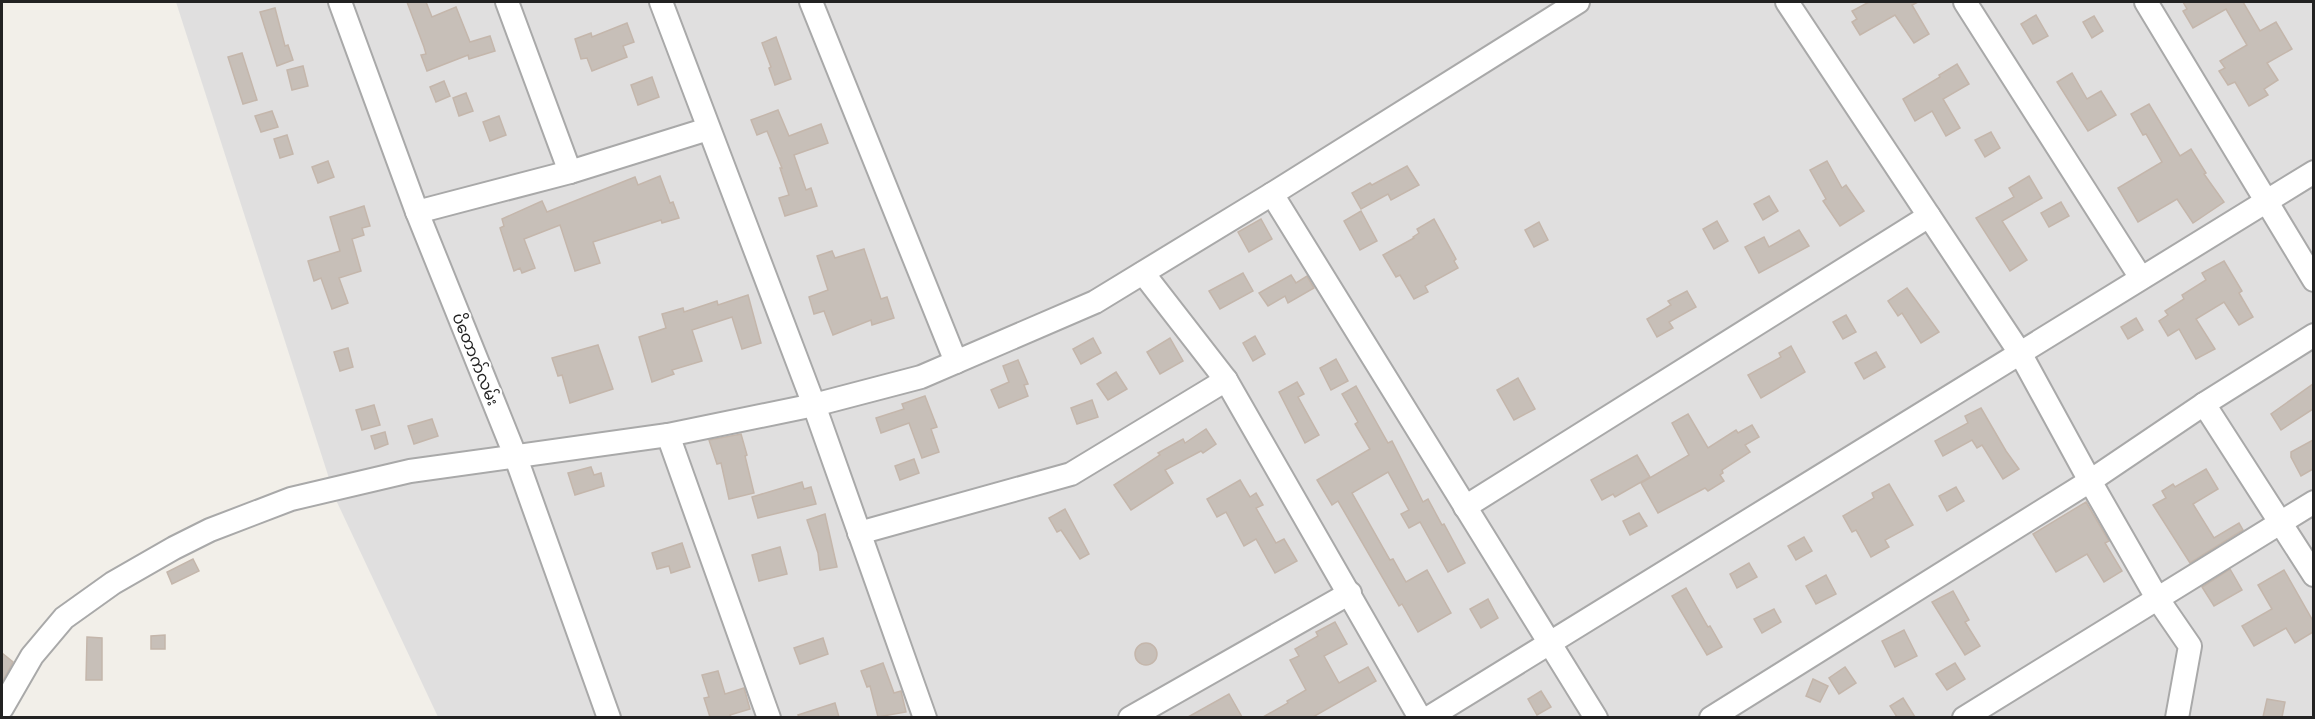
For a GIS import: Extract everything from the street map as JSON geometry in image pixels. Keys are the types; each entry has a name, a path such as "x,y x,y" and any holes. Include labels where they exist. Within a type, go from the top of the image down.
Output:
{"street":[{"name":"ပိတောက်လမ်း","path":"340,2 417,213 515,455 609,717"},
{"path":"507,2 570,172"},
{"path":"661,2 814,405 925,717"},
{"path":"811,2 956,362"},
{"path":"2,708 32,656 64,618 113,583 210,530 291,499 410,471 668,435 814,405 921,377 1095,302 1578,2"},
{"path":"1787,2 2020,353 2157,598 2190,646 2177,717"},
{"path":"1965,2 2141,278"},
{"path":"2146,2 2313,280"},
{"path":"417,213 570,172 708,129"},
{"path":"1428,717 1550,644 2313,172"},
{"path":"1272,194 1596,717"},
{"path":"1465,507 1929,216"},
{"path":"1143,273 1226,380 1420,717"},
{"path":"1711,717 2090,481 2204,404 2313,335"},
{"path":"859,533 1071,474 1226,380"},
{"path":"2204,404 2313,575"},
{"path":"668,435 769,717"},
{"path":"1964,717 2313,502"},
{"path":"1130,717 1350,593"}],"shaded area":[{"path":"176,2 2313,2 2313,717 438,717 336,500"}],"building":[{"path":"407,2 426,2 432,17 456,7 470,42 490,36 495,51 469,59 468,55 427,71 421,55 426,54 424,47"},
{"path":"1869,2 1918,2 1912,5 1929,34 1914,43 1895,15 1860,35 1852,22 1857,19 1852,11"},
{"path":"2183,2 2243,2 2260,31 2276,22 2292,49 2267,63 2278,80 2264,89 2268,95 2249,106 2235,82 2228,85 2219,71 2225,68 2220,61 2247,45 2226,9 2193,28 2183,11 2187,9"},
{"path":"275,8 285,46 288,45 293,60 277,66 260,12"},
{"path":"2036,15 2048,36 2033,44 2021,24"},
{"path":"2094,16 2103,31 2092,38 2083,22"},
{"path":"627,23 634,42 623,46 627,57 592,71 587,58 581,59 575,39 591,33 592,37"},
{"path":"776,37 791,79 775,85 762,43"},
{"path":"242,53 257,100 243,104 228,57"},
{"path":"1957,64 1969,84 1943,99 1960,128 1946,136 1932,111 1915,121 1903,99"},
{"path":"303,66 308,86 292,90 287,70"},
{"path":"2072,73 2087,99 2101,91 2116,115 2088,131 2057,82"},
{"path":"652,77 659,97 638,105 631,85"},
{"path":"444,81 450,96 436,102 430,87"},
{"path":"466,93 473,111 459,116 453,98"},
{"path":"2149,104 2180,156 2191,149 2206,173 2204,174 2224,202 2193,223 2177,199 2138,222 2118,188 2162,162 2131,114"},
{"path":"778,110 789,136 821,124 828,143 794,155 806,190 811,188 817,206 785,216 779,198 789,195 780,168 782,168 767,131 757,135 751,120"},
{"path":"272,111 278,127 261,132 255,116"},
{"path":"499,116 506,135 490,141 483,122"},
{"path":"1991,132 2000,148 1985,157 1975,140"},
{"path":"287,135 293,154 280,158 274,139"},
{"path":"328,161 334,177 318,183 312,167"},
{"path":"1827,161 1842,188 1846,185 1864,211 1840,226 1823,201 1826,199 1810,170"},
{"path":"1407,166 1419,185 1391,200 1388,194 1361,209 1352,193"},
{"path":"660,176 670,203 673,202 679,218 662,223 661,220 593,242 600,263 575,271 560,225 524,239 535,268 522,273 520,268 514,271 500,228 504,226 502,219 542,201 547,212 635,177 638,185"},
{"path":"2029,176 2042,198 2002,221 2027,260 2010,271 1976,218 2014,197 2009,188"},
{"path":"1769,196 1778,211 1763,220 1754,204"},
{"path":"2061,202 2069,216 2049,227 2041,213"},
{"path":"364,206 370,226 362,228 364,235 352,239 361,271 339,278 348,303 332,309 321,278 314,281 308,261 340,251 330,217"},
{"path":"1361,211 1377,241 1360,250 1344,221"},
{"path":"1261,219 1272,239 1249,252 1238,232"},
{"path":"1434,219 1456,259 1454,261 1458,268 1425,286 1428,292 1414,299 1400,275 1396,277 1383,255 1414,238 1419,233 1417,229"},
{"path":"1717,221 1728,241 1714,249 1703,229"},
{"path":"1539,222 1548,240 1534,247 1525,230"},
{"path":"1799,230 1809,246 1759,273 1745,247 1764,237 1769,247"},
{"path":"864,249 881,299 887,297 894,318 872,325 871,320 833,335 824,311 814,314 809,297 828,290 817,256 832,251 835,258"},
{"path":"2224,261 2242,291 2239,293 2253,317 2239,325 2224,302 2196,319 2215,349 2196,359 2179,329 2168,336 2159,321 2168,315 2165,311 2184,299 2182,295 2206,280 2202,273"},
{"path":"1243,273 1253,291 1220,309 1209,291"},
{"path":"1291,275 1296,283 1307,276 1314,288 1288,303 1285,296 1268,306 1259,293"},
{"path":"1907,288 1939,332 1921,343 1902,313 1898,316 1888,301"},
{"path":"1687,291 1696,307 1669,322 1673,328 1657,337 1647,319 1671,305 1668,301"},
{"path":"748,295 761,343 742,349 732,317 692,330 702,361 672,370 674,374 652,382 639,337 666,328 662,314 683,308 684,312 717,301 718,305"},
{"path":"1846,315 1856,332 1843,339 1833,322"},
{"path":"2136,318 2143,330 2128,339 2121,327"},
{"path":"1255,336 1265,354 1253,361 1243,343"},
{"path":"1093,338 1101,353 1081,364 1073,349"},
{"path":"1170,338 1183,361 1160,374 1147,352"},
{"path":"598,345 613,389 570,403 562,375 558,376 552,358"},
{"path":"1791,346 1805,372 1761,398 1748,375 1781,357 1779,353"},
{"path":"348,348 353,367 340,371 334,352"},
{"path":"1876,352 1885,367 1864,379 1855,363"},
{"path":"1336,359 1348,381 1331,390 1320,368"},
{"path":"1018,360 1028,384 1024,385 1028,396 999,408 991,390 1009,382 1003,366"},
{"path":"1116,372 1127,389 1108,400 1097,384"},
{"path":"1518,378 1535,409 1514,420 1497,390"},
{"path":"1297,382 1304,394 1298,397 1319,435 1305,443 1279,392"},
{"path":"2313,384 2313,409 2281,430 2271,414"},
{"path":"1356,386 1388,443 1392,441 1423,502 1428,499 1465,563 1448,572 1420,522 1409,528 1401,514 1409,510 1388,472 1352,493 1390,560 1393,559 1406,582 1427,570 1451,613 1418,632 1402,604 1399,606 1338,501 1332,505 1317,480 1370,449 1355,424 1358,422 1342,394"},
{"path":"925,396 937,427 931,429 939,452 922,458 909,423 881,433 876,418 904,409 902,404"},
{"path":"1092,400 1098,417 1077,424 1071,408"},
{"path":"374,405 380,425 362,430 356,410"},
{"path":"1981,408 2019,469 2003,479 1982,445 1977,448 1972,440 1943,456 1935,441 1968,423 1965,416"},
{"path":"1688,414 1708,448 1736,430 1738,433 1752,425 1759,437 1745,445 1750,452 1722,470 1723,473 1720,475 1724,481 1708,491 1705,488 1658,513 1641,483 1689,455 1672,423"},
{"path":"432,419 438,436 414,444 408,426"},
{"path":"1206,429 1216,444 1203,453 1201,451 1165,470 1173,483 1131,510 1114,485 1160,455 1158,453 1183,439 1185,443"},
{"path":"385,432 388,444 375,449 371,436"},
{"path":"741,434 754,493 729,499 721,463 717,464 709,440"},
{"path":"2313,440 2313,469 2301,476 2291,457 2291,452"},
{"path":"1637,455 1650,477 1615,497 1613,494 1602,500 1591,480"},
{"path":"914,459 919,473 900,480 895,466"},
{"path":"591,467 594,475 601,473 604,486 575,495 568,473"},
{"path":"2206,469 2218,489 2193,504 2214,538 2239,523 2243,530 2190,563 2153,505 2166,498 2162,491 2173,484 2175,487"},
{"path":"1240,480 1250,497 1256,493 1263,505 1256,508 1276,543 1284,539 1297,561 1275,573 1256,539 1244,546 1226,512 1217,517 1207,499"},
{"path":"802,482 804,489 811,487 816,504 758,518 752,497"},
{"path":"1889,484 1913,525 1885,540 1889,547 1871,557 1856,530 1852,532 1843,516 1874,498 1872,493"},
{"path":"1956,487 1964,501 1947,511 1939,496"},
{"path":"2086,502 2109,541 2105,543 2122,571 2104,582 2087,554 2056,572 2033,534"},
{"path":"1065,509 1089,554 1080,559 1061,530 1057,532 1049,518"},
{"path":"1639,513 1647,526 1630,535 1623,521"},
{"path":"825,514 837,567 820,570 818,553 807,520"},
{"path":"1804,537 1812,551 1796,560 1788,546"},
{"path":"682,543 690,567 671,573 669,566 657,569 652,553"},
{"path":"780,547 787,574 759,581 752,555"},
{"path":"193,559 199,571 172,584 167,572"},
{"path":"1749,563 1757,577 1737,588 1730,574"},
{"path":"2230,569 2242,590 2214,606 2202,587"},
{"path":"2284,570 2313,621 2313,632 2295,643 2286,628 2254,646 2242,626 2272,609 2258,585"},
{"path":"1826,575 1836,594 1816,604 1806,586"},
{"path":"1686,588 1722,647 1707,655 1672,596"},
{"path":"1953,591 1969,620 1965,622 1980,646 1965,655 1932,602"},
{"path":"1488,599 1498,618 1481,628 1470,609"},
{"path":"1774,609 1781,622 1762,633 1754,619"},
{"path":"1335,622 1347,644 1324,656 1339,683 1368,667 1376,681 1313,717 1263,717 1306,690 1290,660 1299,656 1295,649 1318,636 1316,632"},
{"path":"1904,630 1917,656 1895,667 1882,641"},
{"path":"165,635 165,649 151,649 151,636"},
{"path":"87,637 102,638 102,680 86,680"},
{"path":"823,638 828,654 800,664 794,648"},
{"path":"1146,643 1154,646 1157,654 1154,662 1146,665 1138,662 1135,654 1138,646"},
{"path":"2,653 13,662 2,682"},
{"path":"883,663 894,693 901,691 906,712 878,717 870,686 867,687 861,671"},
{"path":"1955,663 1965,679 1947,690 1936,674"},
{"path":"1845,667 1856,683 1839,694 1829,678"},
{"path":"718,671 725,694 744,688 750,709 730,715 731,717 710,717 704,698 709,697 702,675"},
{"path":"1813,679 1828,686 1820,702 1806,696"},
{"path":"1541,691 1551,707 1537,715 1528,699"},
{"path":"1229,694 1242,717 1188,717"},
{"path":"1903,698 1915,717 1897,717 1890,706"},
{"path":"2267,699 2285,702 2282,717 2263,717"},
{"path":"835,703 839,717 799,717 798,715"}]}
